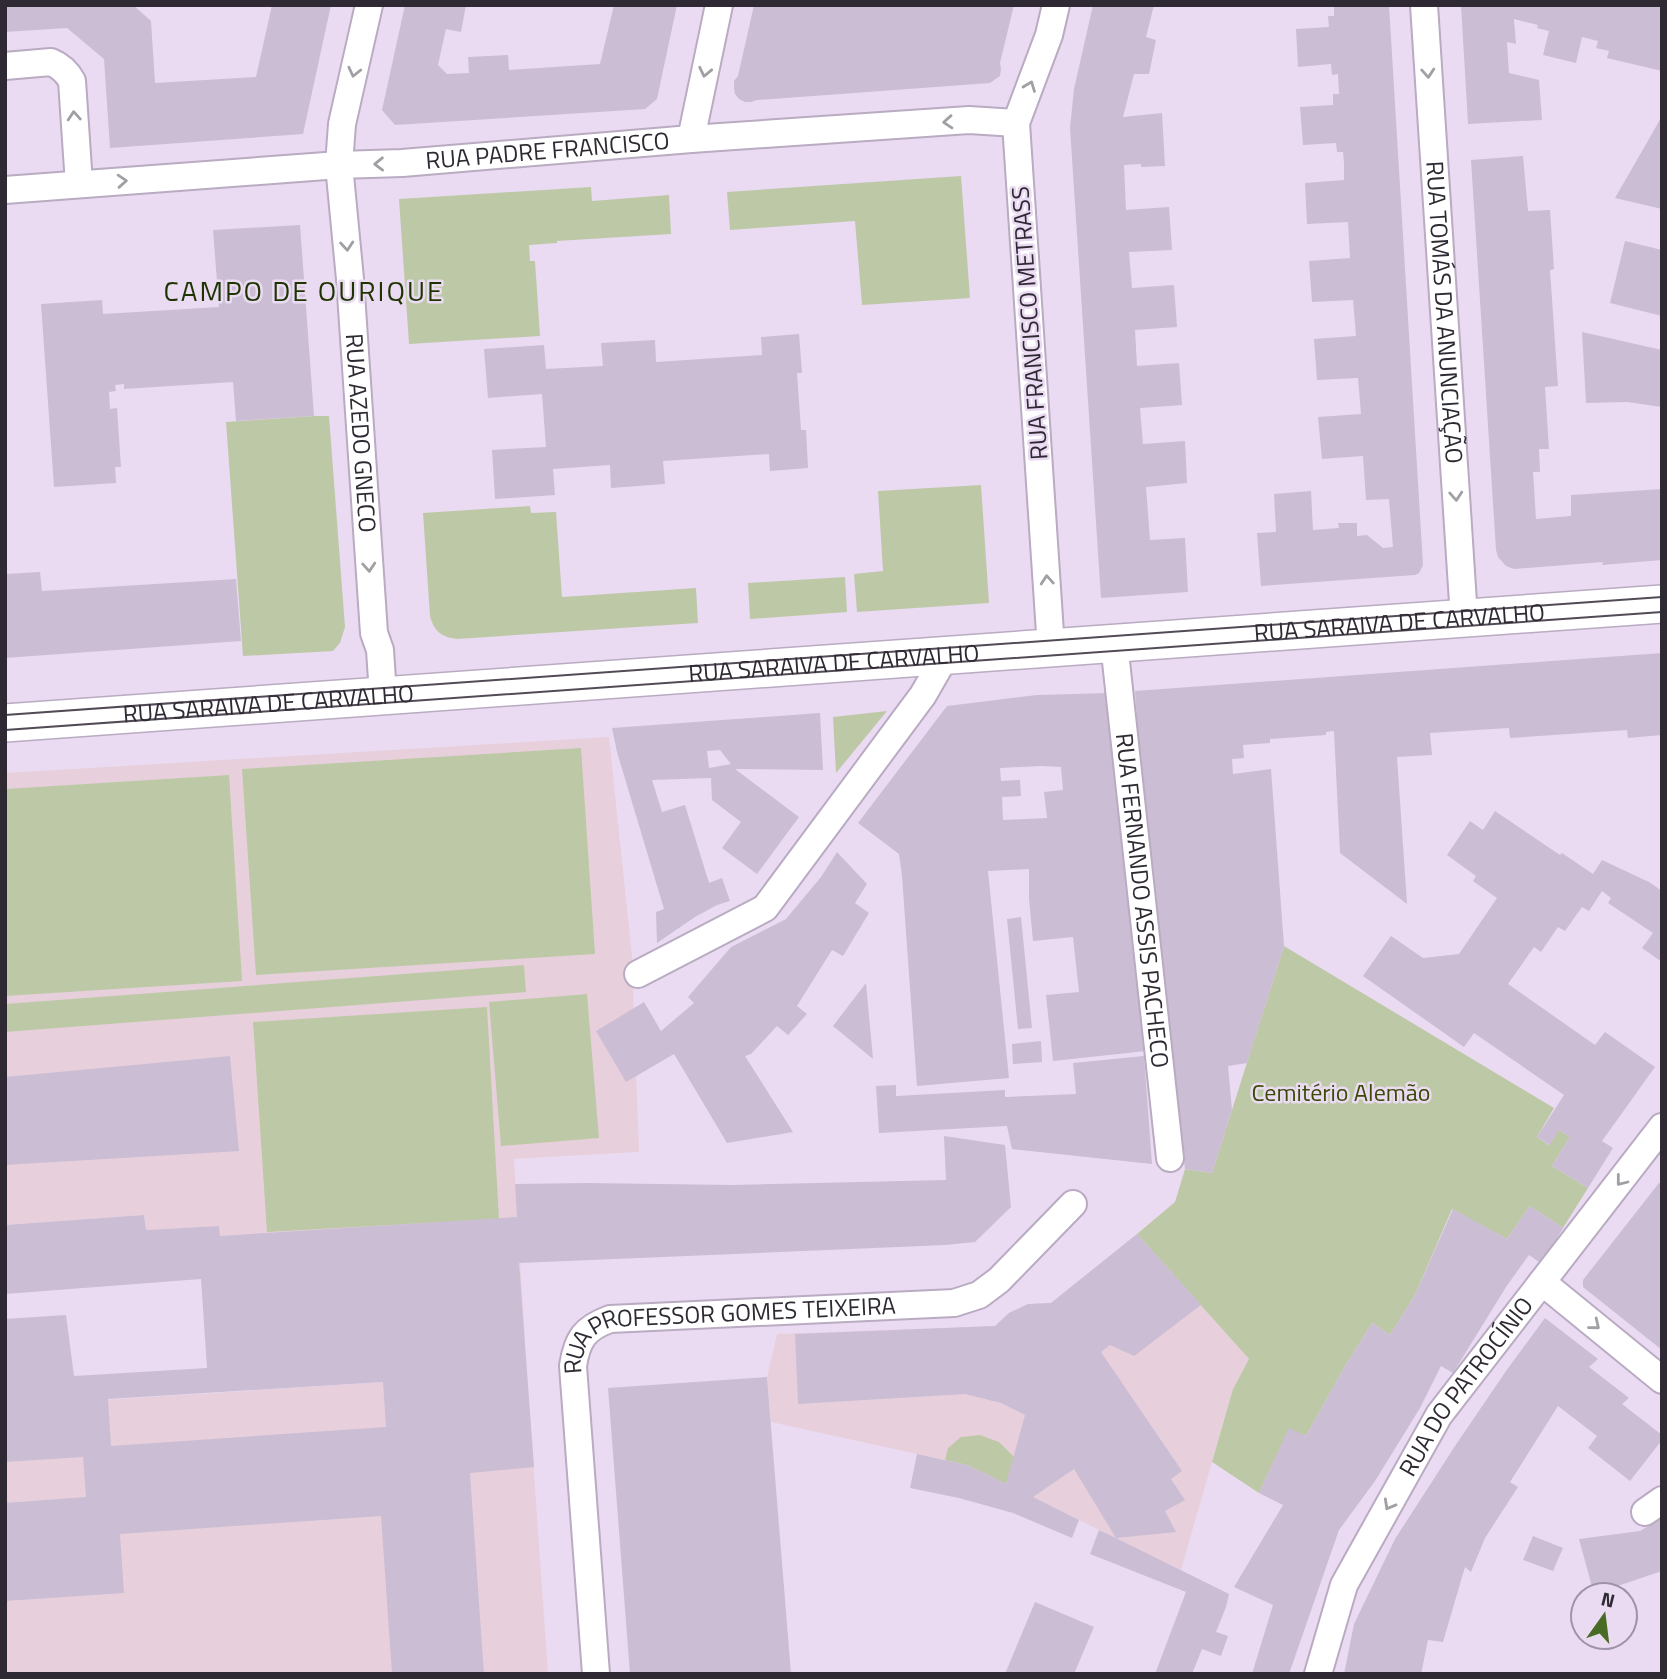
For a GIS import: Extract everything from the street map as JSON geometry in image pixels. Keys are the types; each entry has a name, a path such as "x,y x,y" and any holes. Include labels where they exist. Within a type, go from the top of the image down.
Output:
{"street":[{"name":"RUA AZEDO GNECO","path":"369,5 342,124 339,165 350,279 374,633 380,650 383,695"},
{"path":"691,139 719,5"},
{"name":"RUA FRANCISCO METRASS","path":"1051,648 1016,123 1049,35 1056,5"},
{"name":"RUA TOMÁS DA ANUNCIAÇÃO","path":"1424,5 1464,618"},
{"path":"5,66 51,62 68,74 72,81 79,184"},
{"name":"RUA PADRE FRANCISCO","path":"5,190 969,120 1016,123"},
{"name":"RUA SARAIVA DE CARVALHO","path":"5,723 1662,604"},
{"name":"RUA FERNANDO ASSIS PACHECO","path":"1114,643 1170,1158"},
{"path":"638,974 765,908 923,695 946,655"},
{"name":"RUA DO PATROCÍNIO","path":"1318,1674 1344,1585 1439,1415 1659,1138"},
{"name":"RUA PROFESSOR GOMES TEIXEIRA","path":"596,1674 573,1366 576,1349 584,1333 610,1319 954,1303 979,1294 999,1280 1073,1204"},
{"path":"1542,1282 1662,1380"}],"shaded area":[{"path":"609,737 632,956 639,1152 514,1159 525,1343 228,1360 219,1226 146,1230 144,1215 5,1225 5,773"},
{"path":"1137,1234 1249,1359 1233,1389 1181,1570 967,1465 771,1422 767,1377 777,1334 995,1326 1009,1313 1028,1304 1051,1303"},
{"path":"527,1373 548,1674 5,1674 5,1406"}],"green space":[{"path":"961,176 970,298 862,305 855,221 730,230 727,192"},
{"path":"591,187 592,201 669,195 671,234 529,245 530,261 535,261 540,336 409,344 399,199"},
{"path":"329,416 345,627 340,643 333,651 243,656 226,422"},
{"path":"981,485 989,603 857,612 854,574 883,571 878,491"},
{"path":"530,506 531,513 556,512 562,597 696,588 698,623 457,639 439,632 430,616 423,513"},
{"path":"845,577 847,612 750,619 748,583"},
{"path":"887,711 836,773 833,717"},
{"path":"581,748 595,954 256,975 242,769"},
{"path":"229,775 242,981 5,996 5,789"},
{"name":"Cemitério Alemão","path":"1284,946 1554,1108 1537,1137 1549,1145 1559,1130 1570,1137 1552,1166 1588,1188 1563,1228 1530,1206 1507,1239 1452,1209 1415,1295 1390,1335 1372,1323 1306,1436 1289,1429 1259,1493 1212,1462 1233,1389 1249,1359 1137,1234 1175,1202 1185,1169 1212,1173"},
{"path":"524,965 526,992 5,1032 5,1004"},
{"path":"587,994 599,1138 501,1146 489,1002"},
{"path":"487,1007 499,1219 267,1232 253,1022"},
{"path":"980,1435 999,1442 1014,1457 1006,1484 967,1465 945,1460 948,1448 961,1437"}],"building":[{"path":"5,5 133,5 151,21 155,83 256,77 272,5 331,5 303,134 110,148 104,59 67,28 5,32"},
{"path":"405,5 466,5 461,32 446,29 438,65 447,74 469,73 468,57 508,55 509,70 600,64 614,5 677,5 657,99 645,109 395,125 382,110"},
{"path":"754,5 1014,5 1000,63 1000,76 990,83 745,102 735,94 734,81 738,76"},
{"path":"1093,5 1154,5 1146,37 1156,40 1149,74 1134,74 1123,117 1162,113 1165,166 1124,165 1126,210 1169,207 1172,250 1129,252 1132,288 1174,285 1177,327 1135,330 1137,366 1179,363 1182,405 1140,408 1143,444 1185,441 1187,483 1146,487 1150,540 1185,538 1188,592 1101,598 1070,128 1074,89"},
{"path":"1389,5 1423,565 1415,575 1261,586 1257,533 1276,532 1274,494 1311,491 1313,530 1339,528 1338,523 1357,523 1357,536 1367,535 1383,548 1393,547 1389,499 1366,500 1363,456 1322,459 1318,417 1361,414 1358,378 1317,380 1314,339 1356,336 1353,300 1312,302 1309,261 1350,258 1348,222 1307,224 1305,183 1344,180 1344,163 1343,152 1337,152 1336,143 1303,145 1300,107 1333,105 1333,94 1339,94 1338,74 1332,75 1331,64 1298,67 1296,29 1329,27 1328,16 1334,16 1334,6"},
{"path":"1461,5 1662,5 1662,71 1607,58 1609,51 1596,48 1598,41 1582,37 1576,63 1543,55 1549,31 1537,28 1538,25 1514,19 1516,44 1507,42 1509,73 1539,80 1542,120 1468,124"},
{"path":"1662,116 1662,209 1615,198 1649,139"},
{"path":"1523,156 1528,211 1550,210 1554,269 1550,270 1558,386 1545,387 1549,449 1539,449 1540,472 1533,472 1536,519 1571,516 1571,495 1662,489 1662,560 1514,569 1506,566 1498,557 1471,160"},
{"path":"300,225 314,416 236,421 233,382 124,389 124,384 115,385 116,391 109,392 110,409 117,408 121,467 115,467 116,483 54,487 41,304 102,300 103,314 219,307 213,230"},
{"path":"1625,241 1662,250 1662,316 1610,303"},
{"path":"1582,332 1662,350 1662,407 1627,402 1586,403"},
{"path":"799,334 802,373 797,373 801,430 806,430 808,468 770,471 769,454 663,461 665,484 611,488 610,465 553,469 555,495 495,499 492,450 546,447 542,394 488,398 484,349 544,345 546,369 603,366 601,343 655,340 656,362 762,355 761,337"},
{"path":"40,572 42,591 236,579 241,641 5,658 5,574"},
{"path":"1662,653 1662,735 1628,738 1627,730 1510,738 1509,728 1430,733 1432,755 1397,757 1407,904 1340,853 1334,731 1326,732 1326,735 1270,739 1270,743 1243,745 1244,758 1232,759 1233,774 1271,769 1284,946 1247,1063 1228,1066 1232,1110 1212,1173 1185,1169 1141,781 1135,691"},
{"path":"1109,693 1146,1051 1053,1061 1046,995 1079,992 1073,937 1033,941 1029,869 988,871 1009,1078 917,1086 899,854 858,823 947,706 1037,695","holes":["1061,767 1063,790 1044,792 1047,818 1003,820 1002,797 1021,796 1020,780 1001,781 1000,768"]},
{"path":"820,713 823,770 735,769 799,817 757,874 722,848 741,822 712,800 711,778 652,780 662,812 685,805 709,883 722,878 730,901 695,917 657,943 656,912 664,909 612,728","holes":["720,750 731,764 709,768 707,751"]},
{"path":"1495,811 1593,874 1602,860 1662,891 1662,962 1642,948 1653,933 1608,903 1611,898 1602,891 1589,911 1582,907 1565,931 1558,927 1541,952 1534,947 1508,984 1595,1045 1605,1032 1655,1067 1602,1141 1613,1148 1588,1188 1552,1166 1570,1137 1559,1130 1550,1145 1537,1137 1564,1095 1474,1033 1464,1047 1363,976 1391,936 1423,958 1459,954 1497,898 1473,881 1476,876 1447,855 1470,821 1483,830"},
{"path":"837,852 867,884 855,903 869,913 843,956 832,950 797,1006 807,1014 788,1035 777,1026 751,1054 745,1056 793,1132 727,1143 674,1054 626,1082 596,1031 644,1002 661,1031 694,1003 688,997 731,947 786,919 821,877"},
{"path":"1021,917 1032,1028 1018,1029 1007,919"},
{"path":"866,983 873,1059 833,1026"},
{"path":"1041,1041 1042,1062 1013,1064 1012,1044"},
{"path":"230,1056 239,1151 5,1165 5,1077"},
{"path":"1144,1056 1152,1164 1012,1149 1007,1126 879,1133 876,1086 896,1085 896,1096 1005,1090 1005,1097 1076,1094 1073,1063"},
{"path":"944,1136 1005,1145 1011,1207 975,1242 519,1263 534,1467 470,1473 484,1674 392,1674 381,1516 120,1534 124,1593 5,1601 5,1503 86,1497 83,1457 5,1462 5,1319 66,1315 74,1376 207,1368 201,1279 5,1294 5,1225 144,1215 146,1230 219,1226 220,1236 517,1217 515,1184 732,1185 946,1180","holes":["383,1382 386,1427 111,1446 108,1399"]},
{"path":"1659,1183 1662,1183 1662,1350 1583,1287 1583,1280"},
{"path":"1530,1206 1563,1228 1542,1264 1529,1255 1453,1373 1441,1366 1420,1408 1375,1481 1339,1530 1289,1674 1252,1674 1273,1605 1234,1587 1283,1505 1259,1493 1289,1428 1306,1436 1372,1323 1390,1335 1415,1295 1453,1209 1507,1239"},
{"path":"1137,1234 1201,1305 1134,1356 1110,1345 1101,1352 1182,1471 1171,1479 1185,1500 1165,1511 1176,1532 1116,1538 1074,1469 1033,1497 1079,1520 1072,1538 1013,1513 910,1488 917,1454 967,1465 1006,1484 1025,1415 1001,1403 965,1394 798,1404 795,1334 995,1326 1009,1313 1028,1304 1051,1303"},
{"path":"1545,1318 1598,1359 1589,1367 1629,1398 1622,1404 1662,1435 1662,1440 1630,1481 1588,1448 1597,1436 1558,1406 1510,1482 1518,1487 1485,1538 1471,1572 1465,1567 1443,1642 1428,1640 1421,1674 1344,1674 1354,1624 1395,1539 1455,1446"},
{"path":"767,1377 791,1674 630,1674 608,1388"},
{"path":"1662,1518 1662,1571 1632,1581 1590,1581 1579,1539 1640,1531"},
{"path":"1099,1530 1229,1594 1216,1632 1228,1636 1221,1656 1202,1649 1192,1674 1155,1674 1186,1592 1090,1554"},
{"path":"1533,1536 1563,1548 1553,1571 1523,1560"},
{"path":"1035,1602 1094,1627 1074,1674 1005,1674"}],"tram line":[{"path":"5,715 1662,597"},
{"path":"5,730 1662,612"}],"district":[{"name":"CAMPO DE OURIQUE","path":"304,291"}]}
